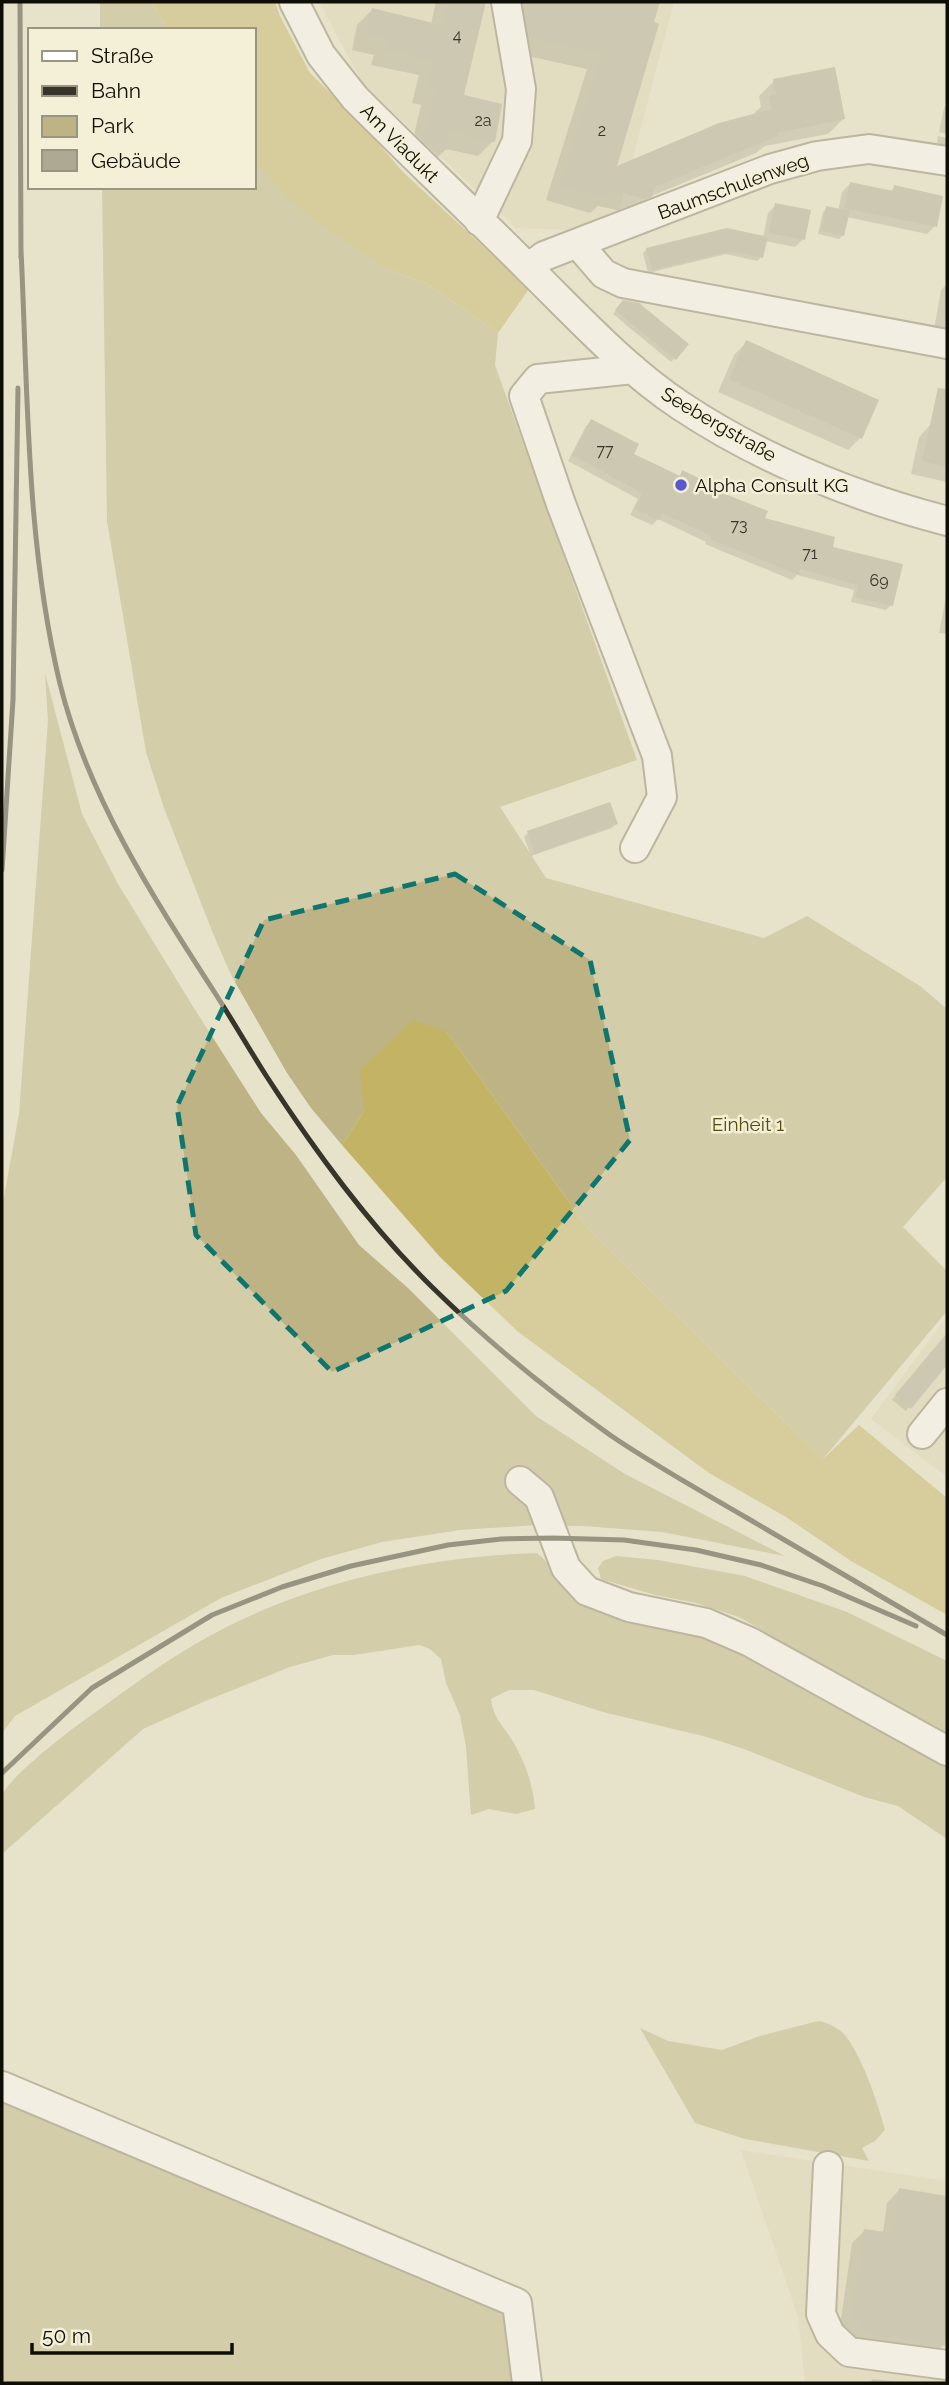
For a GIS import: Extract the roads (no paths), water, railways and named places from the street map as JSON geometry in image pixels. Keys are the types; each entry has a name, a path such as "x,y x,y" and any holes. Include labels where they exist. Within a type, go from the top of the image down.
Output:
{"street":[{"name":"Am Viadukt","path":"294,2 321,55 355,98 528,268"},
{"path":"479,221 517,141 521,89 506,2"},
{"name":"Baumschulenweg","path":"528,268 544,256 770,169 817,156 869,149 947,161"},
{"path":"578,244 604,274 623,283 947,344"},
{"name":"Seebergstraße","path":"528,268 632,369 692,413 793,467 902,509 947,520"},
{"path":"632,369 538,379 524,396 561,504 657,756 662,797 635,848"},
{"path":"922,1434 947,1403"},
{"path":"520,1481 539,1497 566,1568 587,1591 629,1607 706,1623 750,1642 947,1751"},
{"path":"2,2086 517,2303 527,2383"},
{"path":"828,2166 821,2314 830,2334 849,2352 947,2365"}],"railway":[{"path":"20,2 21,258"},
{"path":"21,250 27,414 35,523 49,631 72,726 105,806 146,883 285,1105 323,1159 386,1238 474,1327 540,1383 643,1457 947,1635"},
{"path":"2,870 13,700 18,388"},
{"path":"2,1773 92,1688 212,1615 282,1587 351,1566 448,1545 501,1539 553,1538 624,1540 696,1550 761,1565 823,1586 916,1626"}],"place":[{"name":"Alpha Consult KG","path":"681,485"}],"park label":[{"name":"Einheit 1","path":"748,1124"}]}
